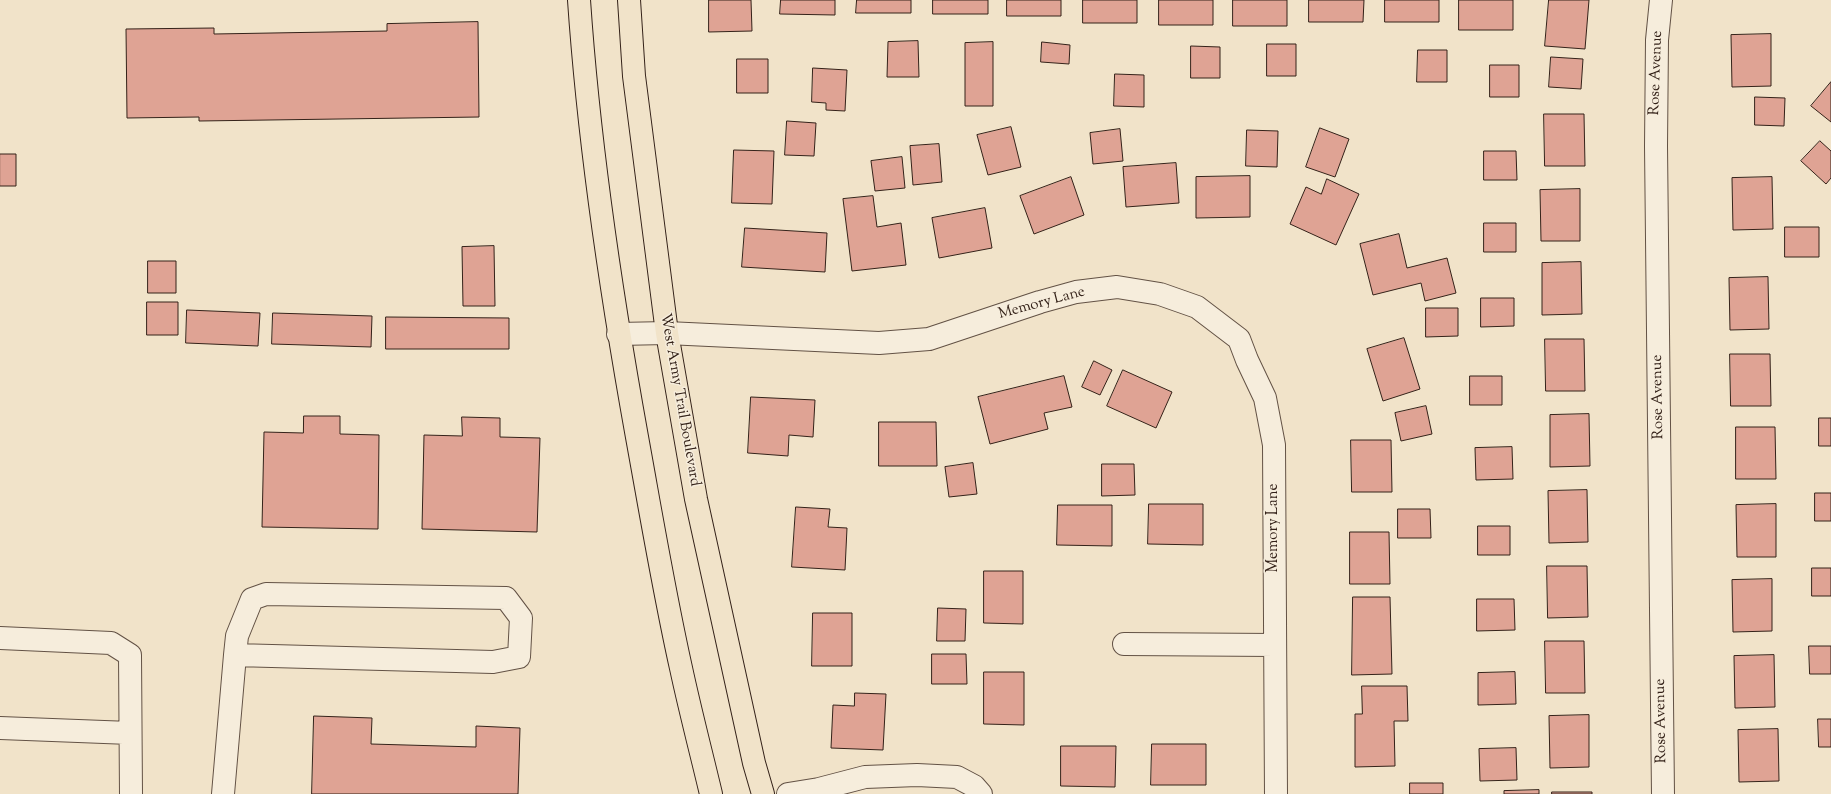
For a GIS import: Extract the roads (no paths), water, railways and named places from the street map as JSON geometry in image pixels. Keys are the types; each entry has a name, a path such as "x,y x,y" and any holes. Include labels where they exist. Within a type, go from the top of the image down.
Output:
{"main road":[{"path":"579,0 583,63 618,334 681,668 711,794"},
{"name":"West Army Trail Boulevard","path":"629,0 634,76 667,333 696,499 754,763 763,794"}],"street":[{"name":"Rose Avenue","path":"1661,0 1657,40 1656,146 1663,794"},
{"name":"Memory Lane","path":"618,334 667,333 878,343 929,338 1076,292 1118,287 1160,294 1197,307 1239,339 1265,398 1274,445 1276,794"},
{"path":"223,794 237,636 252,599 266,594 506,598 520,618 519,657 493,662 236,655"},
{"path":"0,638 111,643 130,655 131,794"},
{"path":"1124,644 1275,645"},
{"path":"0,728 130,733"},
{"path":"788,794 822,792 865,777 896,785 917,775 957,777 974,786 981,794"}]}
